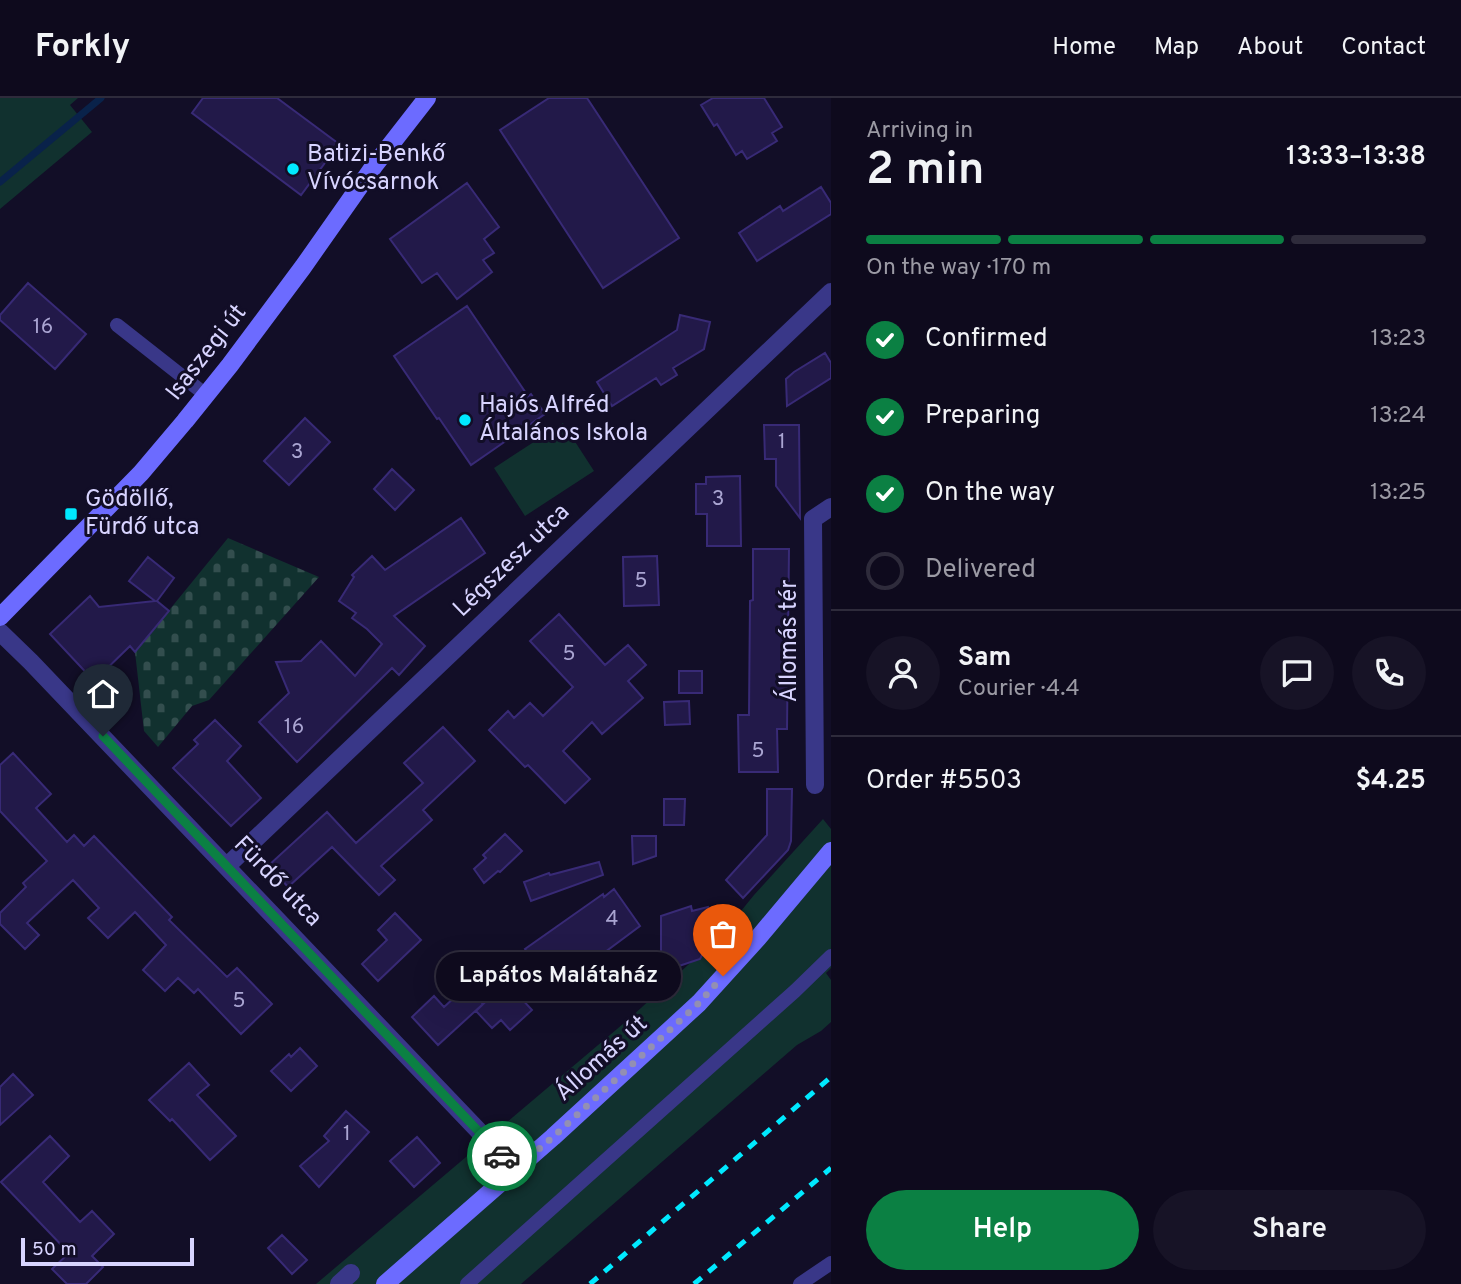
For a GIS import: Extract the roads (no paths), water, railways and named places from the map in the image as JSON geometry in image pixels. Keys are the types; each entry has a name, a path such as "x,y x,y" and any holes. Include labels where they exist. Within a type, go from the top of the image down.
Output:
{"main road":[{"name":"Isaszegi út","path":"0,617 141,473 206,395 427,98"},
{"name":"Állomás út","path":"385,1284 583,1110 699,1003 758,938 831,850"}],"street":[{"name":"Légszesz utca","path":"227,866 831,292"},
{"name":"Állomás tér","path":"815,785 813,519 831,507"},
{"name":"Fürdő utca","path":"0,632 515,1169"}],"lane":[{"path":"117,325 206,395"},
{"path":"467,1284 796,991 831,956"},
{"path":"800,1284 831,1262"}],"waterway":[{"path":"0,182 101,98"}],"railway":[{"path":"590,1284 831,1077"},
{"path":"694,1284 831,1168"}],"place":[{"name":"Batizi-Benkő Vívócsarnok","path":"293,169"},
{"name":"Hajós Alfréd Általános Iskola","path":"465,420"},
{"name":"Gödöllő, Fürdő utca","path":"71,514"},
{"name":"Lapátos Malátaház","path":"723,976"}]}
